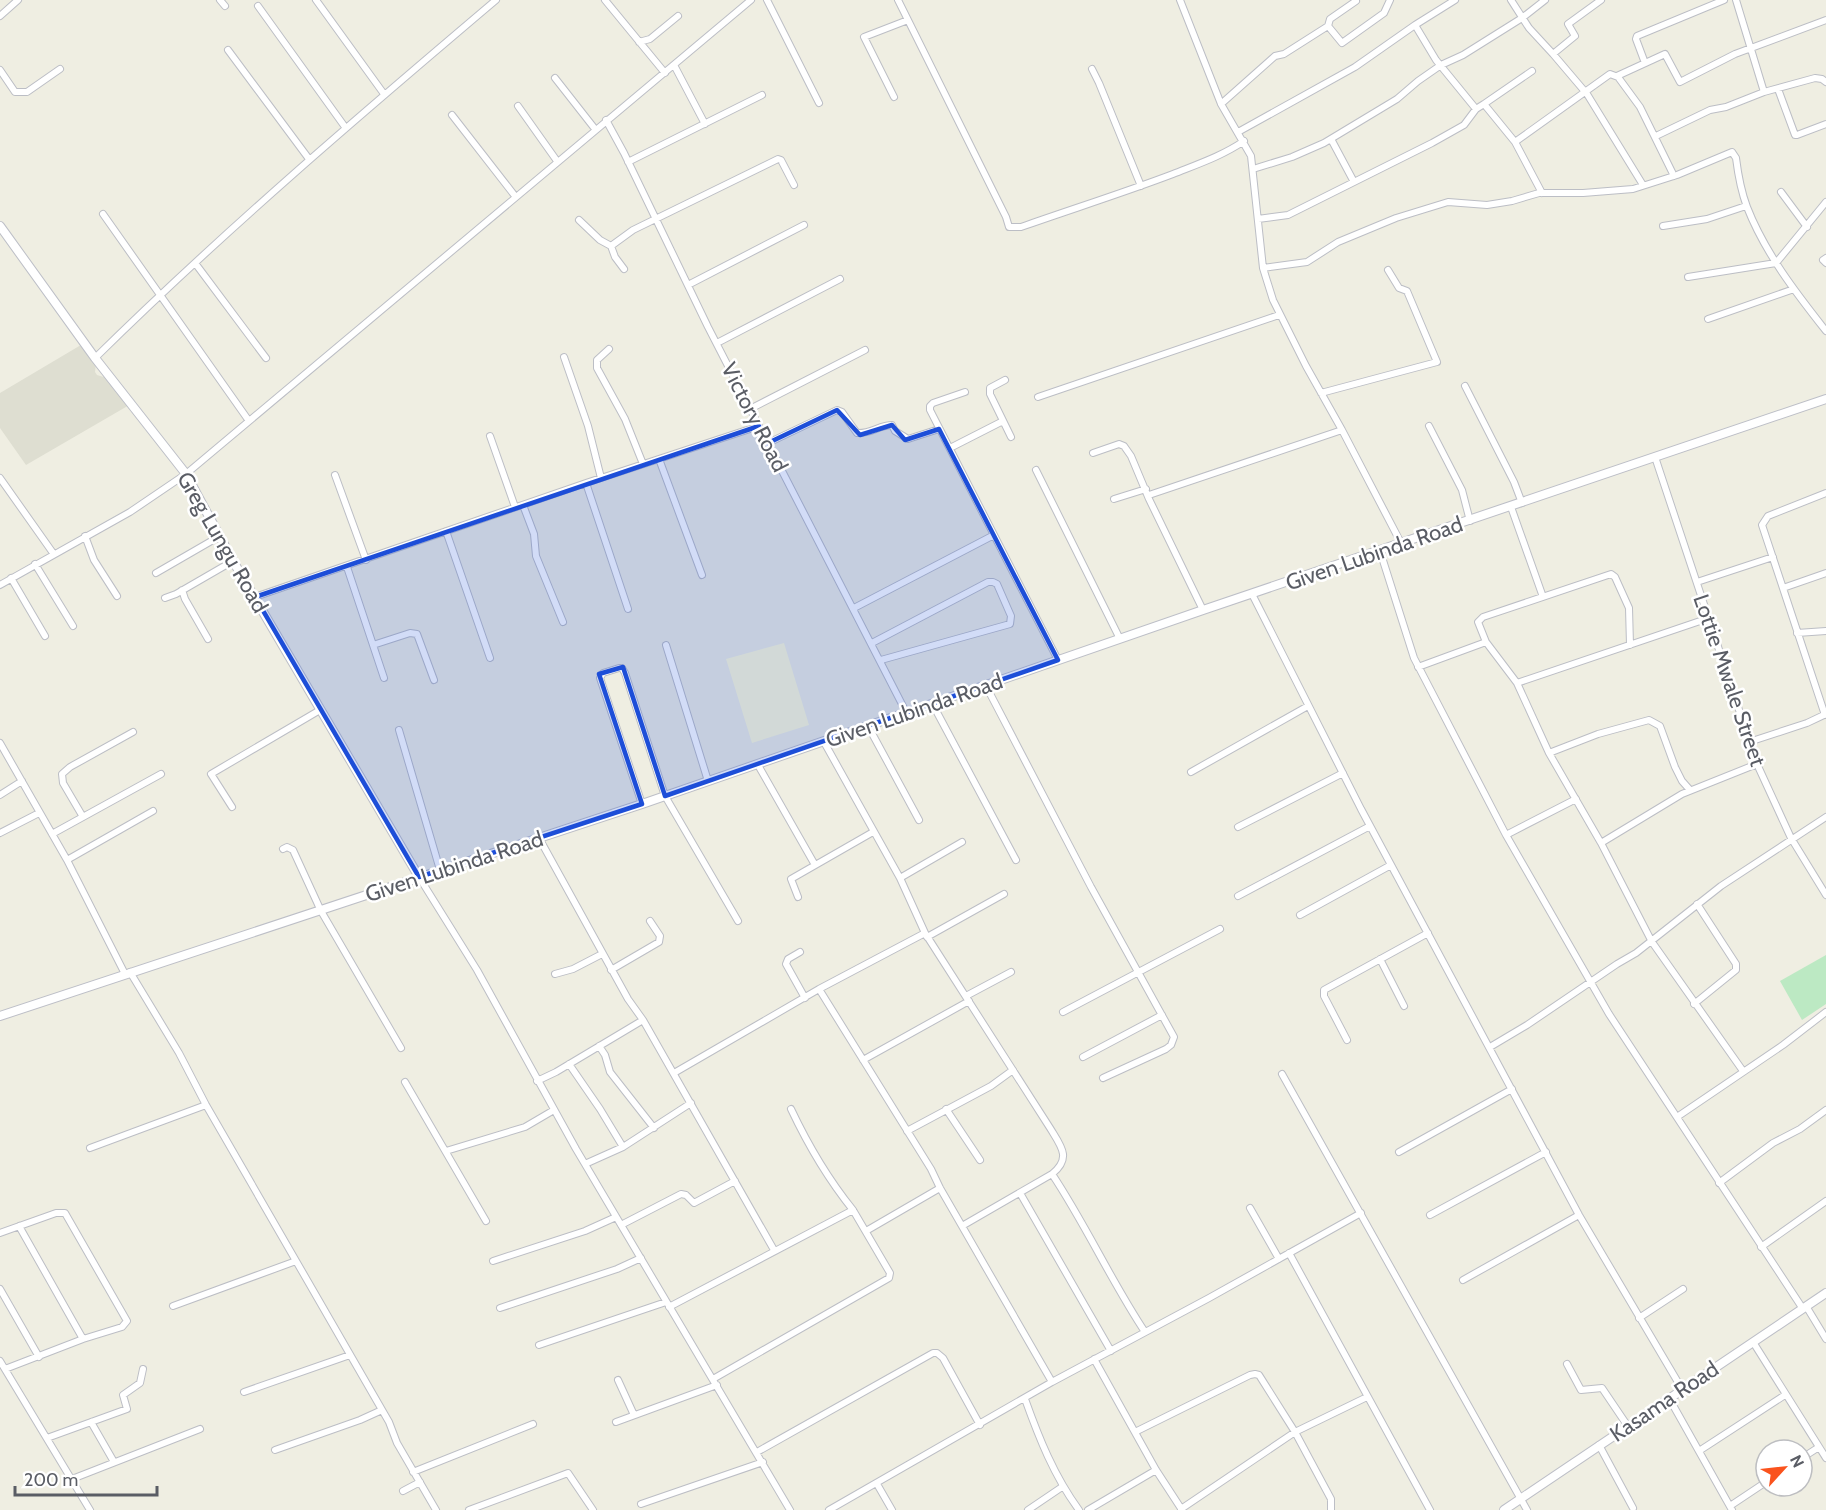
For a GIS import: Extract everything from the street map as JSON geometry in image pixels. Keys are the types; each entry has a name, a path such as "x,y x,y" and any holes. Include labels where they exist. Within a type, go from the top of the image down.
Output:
{"street":[{"path":"5,0 10,7"},
{"path":"0,15 18,0"},
{"path":"316,0 384,94"},
{"path":"95,358 309,159 496,0"},
{"path":"605,0 665,73"},
{"path":"0,585 53,553 130,512 186,474 751,0"},
{"path":"767,0 819,103"},
{"path":"898,0 1009,227 1021,228 1141,186 1213,159 1244,141"},
{"path":"1180,0 1221,105 1251,156 1263,268 1279,315 1401,543"},
{"path":"1328,26 1342,43 1384,13 1390,0"},
{"path":"1238,132 1355,67 1455,0"},
{"path":"1511,0 1542,44 1584,91 1643,185"},
{"path":"1253,169 1292,158 1331,139 1397,99 1441,65 1463,55 1522,18 1545,0"},
{"path":"1553,54 1575,36 1568,24 1601,0"},
{"path":"1645,63 1636,39 1637,36 1724,0"},
{"path":"1736,0 1764,92"},
{"path":"1221,105 1271,58 1284,54 1328,26 1330,19 1356,2"},
{"path":"258,6 345,127"},
{"path":"639,42 650,39 678,16"},
{"path":"894,97 864,38 908,20"},
{"path":"1617,76 1665,54 1680,82 1751,48 1826,20"},
{"path":"1415,25 1441,65 1476,110"},
{"path":"228,50 309,159"},
{"path":"674,65 705,124"},
{"path":"0,70 15,92 21,93 27,92 60,69"},
{"path":"1092,69 1141,186"},
{"path":"1258,219 1288,215 1451,133 1469,120 1476,110 1532,71"},
{"path":"1515,142 1610,74 1617,76 1640,107 1674,176"},
{"path":"555,78 595,129"},
{"path":"1656,136 1702,113 1734,105 1764,92 1815,78 1826,82"},
{"path":"1778,89 1795,135 1826,124"},
{"path":"628,162 762,94"},
{"path":"1484,104 1515,142 1542,193"},
{"path":"518,106 557,161"},
{"path":"452,115 515,196"},
{"name":"Victory Road","path":"606,120 750,409 906,712"},
{"path":"1331,139 1354,182"},
{"path":"1263,268 1307,261 1338,242 1396,218 1448,202 1487,205 1542,193 1583,193 1633,189 1674,176 1732,152 1736,158 1746,206 1763,243 1826,331"},
{"path":"612,246 633,230 778,159 781,160 794,185"},
{"path":"1780,192 1807,227"},
{"path":"1688,277 1776,263 1826,202"},
{"path":"1663,226 1707,219 1746,206"},
{"path":"103,214 162,294 174,316 249,421"},
{"path":"579,220 600,240 612,246 615,257 624,269"},
{"path":"688,285 804,225"},
{"name":"Greg Lungu Road","path":"0,226 95,358 186,474 233,561 419,877"},
{"path":"1826,258 1823,260 1826,263"},
{"path":"195,263 266,358"},
{"path":"1321,393 1437,362 1407,291 1399,288 1388,270"},
{"path":"717,343 840,279"},
{"path":"1708,319 1794,289"},
{"path":"1038,397 1279,315"},
{"path":"609,349 597,360 597,368 625,419 644,464"},
{"path":"750,409 865,350"},
{"path":"564,357 588,426 601,478"},
{"path":"1005,380 990,388 990,391 1011,437"},
{"path":"1465,386 1514,482 1522,503"},
{"path":"965,392 930,406 939,429 1058,660"},
{"name":"Given Lubinda Road","path":"0,1016 758,765 1203,609 1470,521 1826,399"},
{"path":"768,443 837,410 842,412 858,433 864,434 892,425 895,431 908,439 939,429"},
{"path":"950,448 1003,421"},
{"path":"255,597 759,426"},
{"path":"1429,426 1462,490 1470,521"},
{"path":"1114,499 1147,492 1342,430"},
{"path":"490,436 515,507"},
{"path":"1093,453 1119,444 1125,446 1203,609"},
{"name":"Lottie Mwale Street","path":"1655,457 1757,764 1791,838 1826,895"},
{"path":"659,459 702,575"},
{"path":"1036,470 1120,639"},
{"path":"335,475 366,560"},
{"path":"0,478 53,553"},
{"path":"586,483 628,609"},
{"path":"1749,742 1826,715 1762,525 1768,516 1826,493"},
{"path":"524,505 534,534 536,556 563,622"},
{"path":"1511,507 1543,597"},
{"path":"446,531 490,658"},
{"path":"854,608 994,535"},
{"path":"85,536 94,560 117,596"},
{"path":"156,573 220,536"},
{"path":"1380,551 1405,635 1418,667 1506,835 1590,982 1761,1247 1826,1339"},
{"path":"1697,582 1773,557"},
{"path":"165,598 233,561"},
{"path":"35,564 73,626"},
{"path":"347,567 384,678"},
{"path":"1783,588 1826,573"},
{"path":"1629,645 1629,608 1615,577 1611,574 1481,618 1479,624 1486,642 1517,683 1549,753 1601,843 1652,942 1743,1071"},
{"path":"11,578 45,636"},
{"path":"872,644 988,582 997,585 1011,616 1010,624 881,660"},
{"path":"182,590 208,639"},
{"path":"1252,594 1370,826 1579,1215 1682,1389"},
{"path":"1517,683 1709,618"},
{"path":"1797,633 1826,631"},
{"path":"373,645 410,633 417,634 434,680"},
{"path":"1418,667 1486,642"},
{"path":"666,645 708,781"},
{"path":"642,804 600,678 603,673 622,668 665,796 738,921"},
{"path":"985,684 1091,886 1174,1037 1171,1045 1103,1078"},
{"path":"932,703 1016,860"},
{"path":"1191,772 1308,706"},
{"path":"232,807 212,774 320,710"},
{"path":"1549,753 1598,734 1649,720 1660,726 1675,767 1690,790"},
{"path":"868,726 919,820"},
{"path":"399,730 440,870"},
{"path":"82,817 63,783 62,774 70,767 133,732"},
{"path":"824,742 900,878 926,935 1050,1128 1063,1153 1062,1163 1052,1174 962,1226"},
{"path":"0,743 128,973 179,1053 206,1105 382,1410 397,1443 436,1510"},
{"path":"1601,843 1690,790 1757,764"},
{"path":"758,765 815,865"},
{"path":"1238,827 1343,773"},
{"path":"52,834 161,774"},
{"path":"0,795 22,782"},
{"path":"1506,835 1576,799"},
{"path":"67,860 153,811"},
{"path":"0,833 39,813"},
{"path":"1490,1047 1652,942 1697,904 1791,838 1826,817"},
{"path":"1238,896 1370,826"},
{"path":"798,897 791,879 873,832"},
{"path":"539,838 627,999 643,1020 774,1250"},
{"path":"900,878 962,842"},
{"path":"283,849 287,847 293,850 321,911 401,1048"},
{"path":"1300,915 1391,865"},
{"path":"419,877 496,1003 537,1081 585,1164 790,1510"},
{"path":"674,1073 819,989 1004,894"},
{"path":"1694,1004 1736,970 1736,964 1697,904"},
{"path":"611,970 660,942 660,936 650,921"},
{"path":"1063,1012 1220,929"},
{"path":"1347,1040 1324,996 1324,990 1428,933"},
{"path":"800,952 788,959 786,964 805,998"},
{"path":"555,974 573,969 602,954"},
{"path":"1380,959 1404,1006"},
{"path":"863,1060 1011,972"},
{"path":"819,989 932,1169 940,1188 1052,1382"},
{"path":"1677,1117 1783,1045 1826,1012"},
{"path":"1083,1057 1162,1015"},
{"path":"537,1081 643,1020"},
{"path":"599,1046 606,1055 610,1072 654,1128"},
{"path":"569,1064 623,1147"},
{"path":"907,1131 991,1086 1013,1070"},
{"path":"1282,1074 1527,1510"},
{"path":"405,1082 486,1221"},
{"path":"1399,1152 1512,1089"},
{"path":"585,1164 623,1147 691,1103"},
{"path":"90,1148 206,1105"},
{"path":"616,1422 715,1382 889,1278 890,1273 866,1231 813,1151 791,1109"},
{"path":"946,1109 980,1160"},
{"path":"446,1151 525,1126 554,1110"},
{"path":"1719,1183 1773,1143 1800,1129 1826,1110"},
{"path":"1430,1215 1546,1152"},
{"path":"1052,1174 1145,1332"},
{"path":"621,1225 681,1194 686,1195 694,1203 735,1180"},
{"path":"866,1231 940,1188"},
{"path":"1020,1193 1111,1351"},
{"path":"1761,1247 1826,1201"},
{"path":"1250,1208 1279,1259"},
{"path":"539,1345 668,1305 853,1210"},
{"path":"0,1233 56,1213 65,1213 128,1322 122,1327 4,1370"},
{"path":"829,1510 1052,1382 1361,1213"},
{"path":"1462,1280 1579,1215"},
{"path":"493,1261 585,1231 616,1217"},
{"path":"19,1226 83,1340"},
{"path":"1289,1253 1430,1510"},
{"path":"500,1308 617,1269 641,1258"},
{"path":"173,1306 296,1261"},
{"path":"1639,1318 1683,1288"},
{"path":"0,1289 39,1356"},
{"name":"Kasama Road","path":"1504,1510 1826,1293"},
{"path":"1753,1342 1826,1458"},
{"path":"757,1452 875,1384 937,1353 943,1358 980,1425"},
{"path":"244,1392 350,1355"},
{"path":"1094,1359 1156,1470 1181,1509 1295,1432 1367,1397"},
{"path":"0,1361 90,1510"},
{"path":"1567,1364 1581,1390 1602,1388 1627,1425"},
{"path":"47,1438 127,1409 123,1395 140,1383 143,1369"},
{"path":"1135,1431 1255,1374 1263,1379 1295,1432 1331,1499 1331,1510"},
{"path":"618,1380 634,1415"},
{"path":"1699,1452 1785,1395"},
{"path":"1670,1398 1731,1508 1754,1491"},
{"path":"1025,1399 1041,1444 1062,1487 1078,1510"},
{"path":"275,1450 382,1410"},
{"path":"91,1422 114,1462"},
{"path":"414,1472 533,1424"},
{"path":"72,1479 200,1429"},
{"path":"1599,1444 1633,1508"},
{"path":"1814,1450 1819,1447"},
{"path":"641,1504 763,1462"},
{"path":"1088,1510 1156,1470"},
{"path":"470,1510 568,1473 593,1510"},
{"path":"403,1491 420,1482"},
{"path":"877,1484 892,1510"},
{"path":"1028,1510 1062,1487"}],"highlighted area":[{"path":"837,410 860,435 892,425 905,440 939,429 1058,660 665,796 623,667 599,674 642,804 419,877 255,597 759,426 768,443"}],"shaded area":[{"path":"86,342 96,363 97,375 107,378 131,404 26,465 0,428 0,393"},
{"path":"784,643 809,725 752,743 726,659"}],"green space":[{"path":"1826,955 1826,1004 1802,1020 1780,981"}]}
